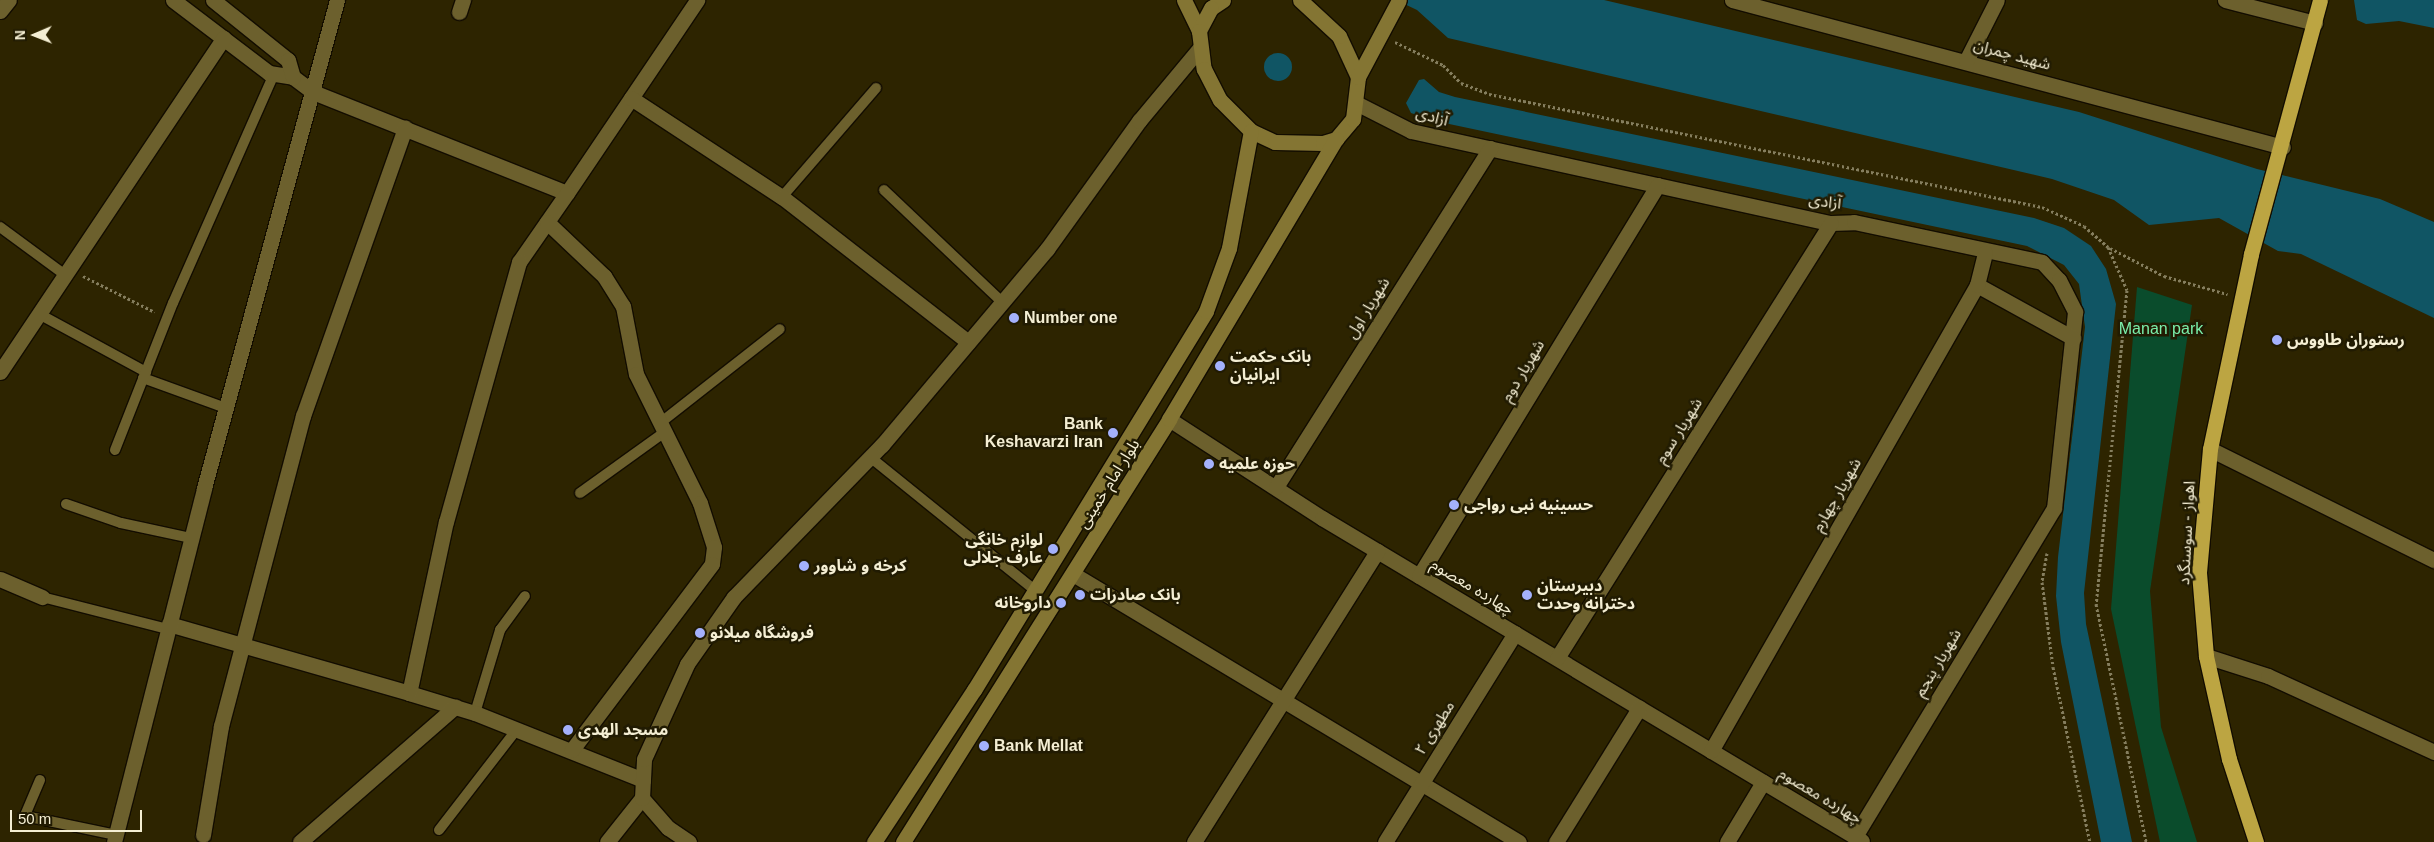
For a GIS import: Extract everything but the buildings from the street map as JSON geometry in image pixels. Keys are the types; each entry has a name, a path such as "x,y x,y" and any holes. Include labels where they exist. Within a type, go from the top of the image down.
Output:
{"highway":[{"name":"اهواز - سوسنگرد","path":"2256,842 2229,759 2206,656 2199,572 2210,449 2251,254 2281,153 2320,0"}],"main road":[{"path":"1184,0 1199,32 1199,49 1220,100 1251,131 1293,144 1336,139"},
{"path":"1199,32 1211,8 1223,0"},
{"path":"1300,0 1339,36 1358,77 1358,104"},
{"path":"1358,77 1398,2"},
{"name":"بلوار امام خمینی","path":"903,842 1170,420 1336,139 1347,129 1358,104"},
{"name":"بلوار امام خمینی","path":"874,842 1035,590 1206,311 1229,248 1251,131"}],"street":[{"path":"0,11 9,0"},
{"path":"173,0 274,74 293,77 313,92 567,193"},
{"path":"214,0 288,60 293,77"},
{"path":"115,838 191,538 337,0"},
{"path":"409,693 476,406 519,262 697,0"},
{"name":"شهید چمران","path":"1732,0 1966,61 2281,153"},
{"path":"1966,61 1997,0"},
{"path":"2226,0 2315,23"},
{"path":"0,372 224,38"},
{"path":"607,842 642,798 644,758 687,664 734,597 870,457 1002,302 1199,49"},
{"path":"631,98 782,197 968,342"},
{"name":"آزادی","path":"1358,104 1411,131 1831,223 1854,222 1985,253 2042,262 2059,280 2075,312 2054,508"},
{"path":"203,835 221,726 302,416 405,128"},
{"name":"شهریار اول","path":"1276,487 1490,148"},
{"name":"شهریار دوم","path":"1419,576 1658,185"},
{"path":"547,222 604,276 623,306 636,374 700,503 714,546 712,564 572,750"},
{"name":"شهریار سوم","path":"1557,658 1831,223"},
{"name":"شهریار چهارم","path":"1711,751 1977,285 1985,253"},
{"path":"1977,285 2073,338"},
{"name":"چهارده معصوم","path":"1170,420 1377,551 1859,840"},
{"path":"2210,449 2434,560"},
{"name":"شهریار پنجم","path":"1859,840 2054,508"},
{"path":"1194,842 1377,551"},
{"path":"1073,574 1519,842"},
{"path":"0,580 42,597"},
{"path":"169,626 241,644 475,713 572,750 643,780"},
{"name":"مطهری ۲","path":"1385,842 1515,633"},
{"path":"2206,656 2268,676 2434,752"},
{"path":"300,842 455,708"},
{"path":"1556,842 1639,708"},
{"path":"1727,842 1763,782"},
{"path":"642,798 668,828 689,842"}],"lane":[{"path":"115,450 167,318 274,74"},
{"path":"782,197 876,88"},
{"path":"884,190 1002,302"},
{"path":"0,227 67,272"},
{"path":"38,314 144,375 226,408"},
{"path":"580,493 663,427 780,329"},
{"path":"870,457 1035,590"},
{"path":"66,504 121,523 191,538"},
{"path":"475,713 500,630 525,596"},
{"path":"42,597 169,626"},
{"path":"439,830 516,729"},
{"path":"40,780 25,816 115,838"}],"path":[{"path":"1380,35 1444,65 1461,82 1489,94 2042,207 2084,226 2109,248 2164,276 2242,299"},
{"path":"2109,248 2127,290 2096,604 2146,842"},
{"path":"67,272 167,318"},
{"path":"2048,545 2042,582 2053,667 2090,842"}],"green space":[{"name":"Manan park","path":"2137,287 2192,305 2150,591 2161,727 2197,842 2160,842 2111,609"}],"water":[{"path":"1396,0 1604,0 2079,112 2257,169 2380,199 2434,222 2434,318 2301,254 2278,251 2219,218 2149,225 2114,200 2052,179 1448,38 1417,10"},
{"path":"2354,0 2434,0 2434,28 2399,21 2366,24 2357,20"},
{"path":"1278,53 1288,57 1292,67 1288,77 1278,81 1268,77 1264,67 1268,57"},
{"path":"1424,79 1439,92 1455,97 2034,218 2064,228 2091,246 2106,269 2116,304 2084,593 2086,624 2132,842 2101,842 2061,642 2056,596 2058,557 2085,327 2079,284 2064,265 2027,246 1435,121 1411,113 1406,103 1419,80"}],"place":[{"name":"Number one","path":"1014,318"},
{"name":"رستوران طاووس","path":"2277,340"},
{"name":"بانک حکمت ایرانیان","path":"1220,366"},
{"name":"Bank Keshavarzi Iran","path":"1113,433"},
{"name":"حوزه علمیه","path":"1209,464"},
{"name":"حسینیه نبی رواجی","path":"1454,505"},
{"name":"لوازم خانگی عارف جلالی","path":"1053,549"},
{"name":"کرخه و شاوور","path":"804,566"},
{"name":"بانک صادرات","path":"1080,595"},
{"name":"دبیرستان دخترانه وحدت","path":"1527,595"},
{"name":"داروخانه","path":"1061,603"},
{"name":"فروشگاه میلانو","path":"700,633"},
{"name":"مسجد الهدی","path":"568,730"},
{"name":"Bank Mellat","path":"984,746"}]}
